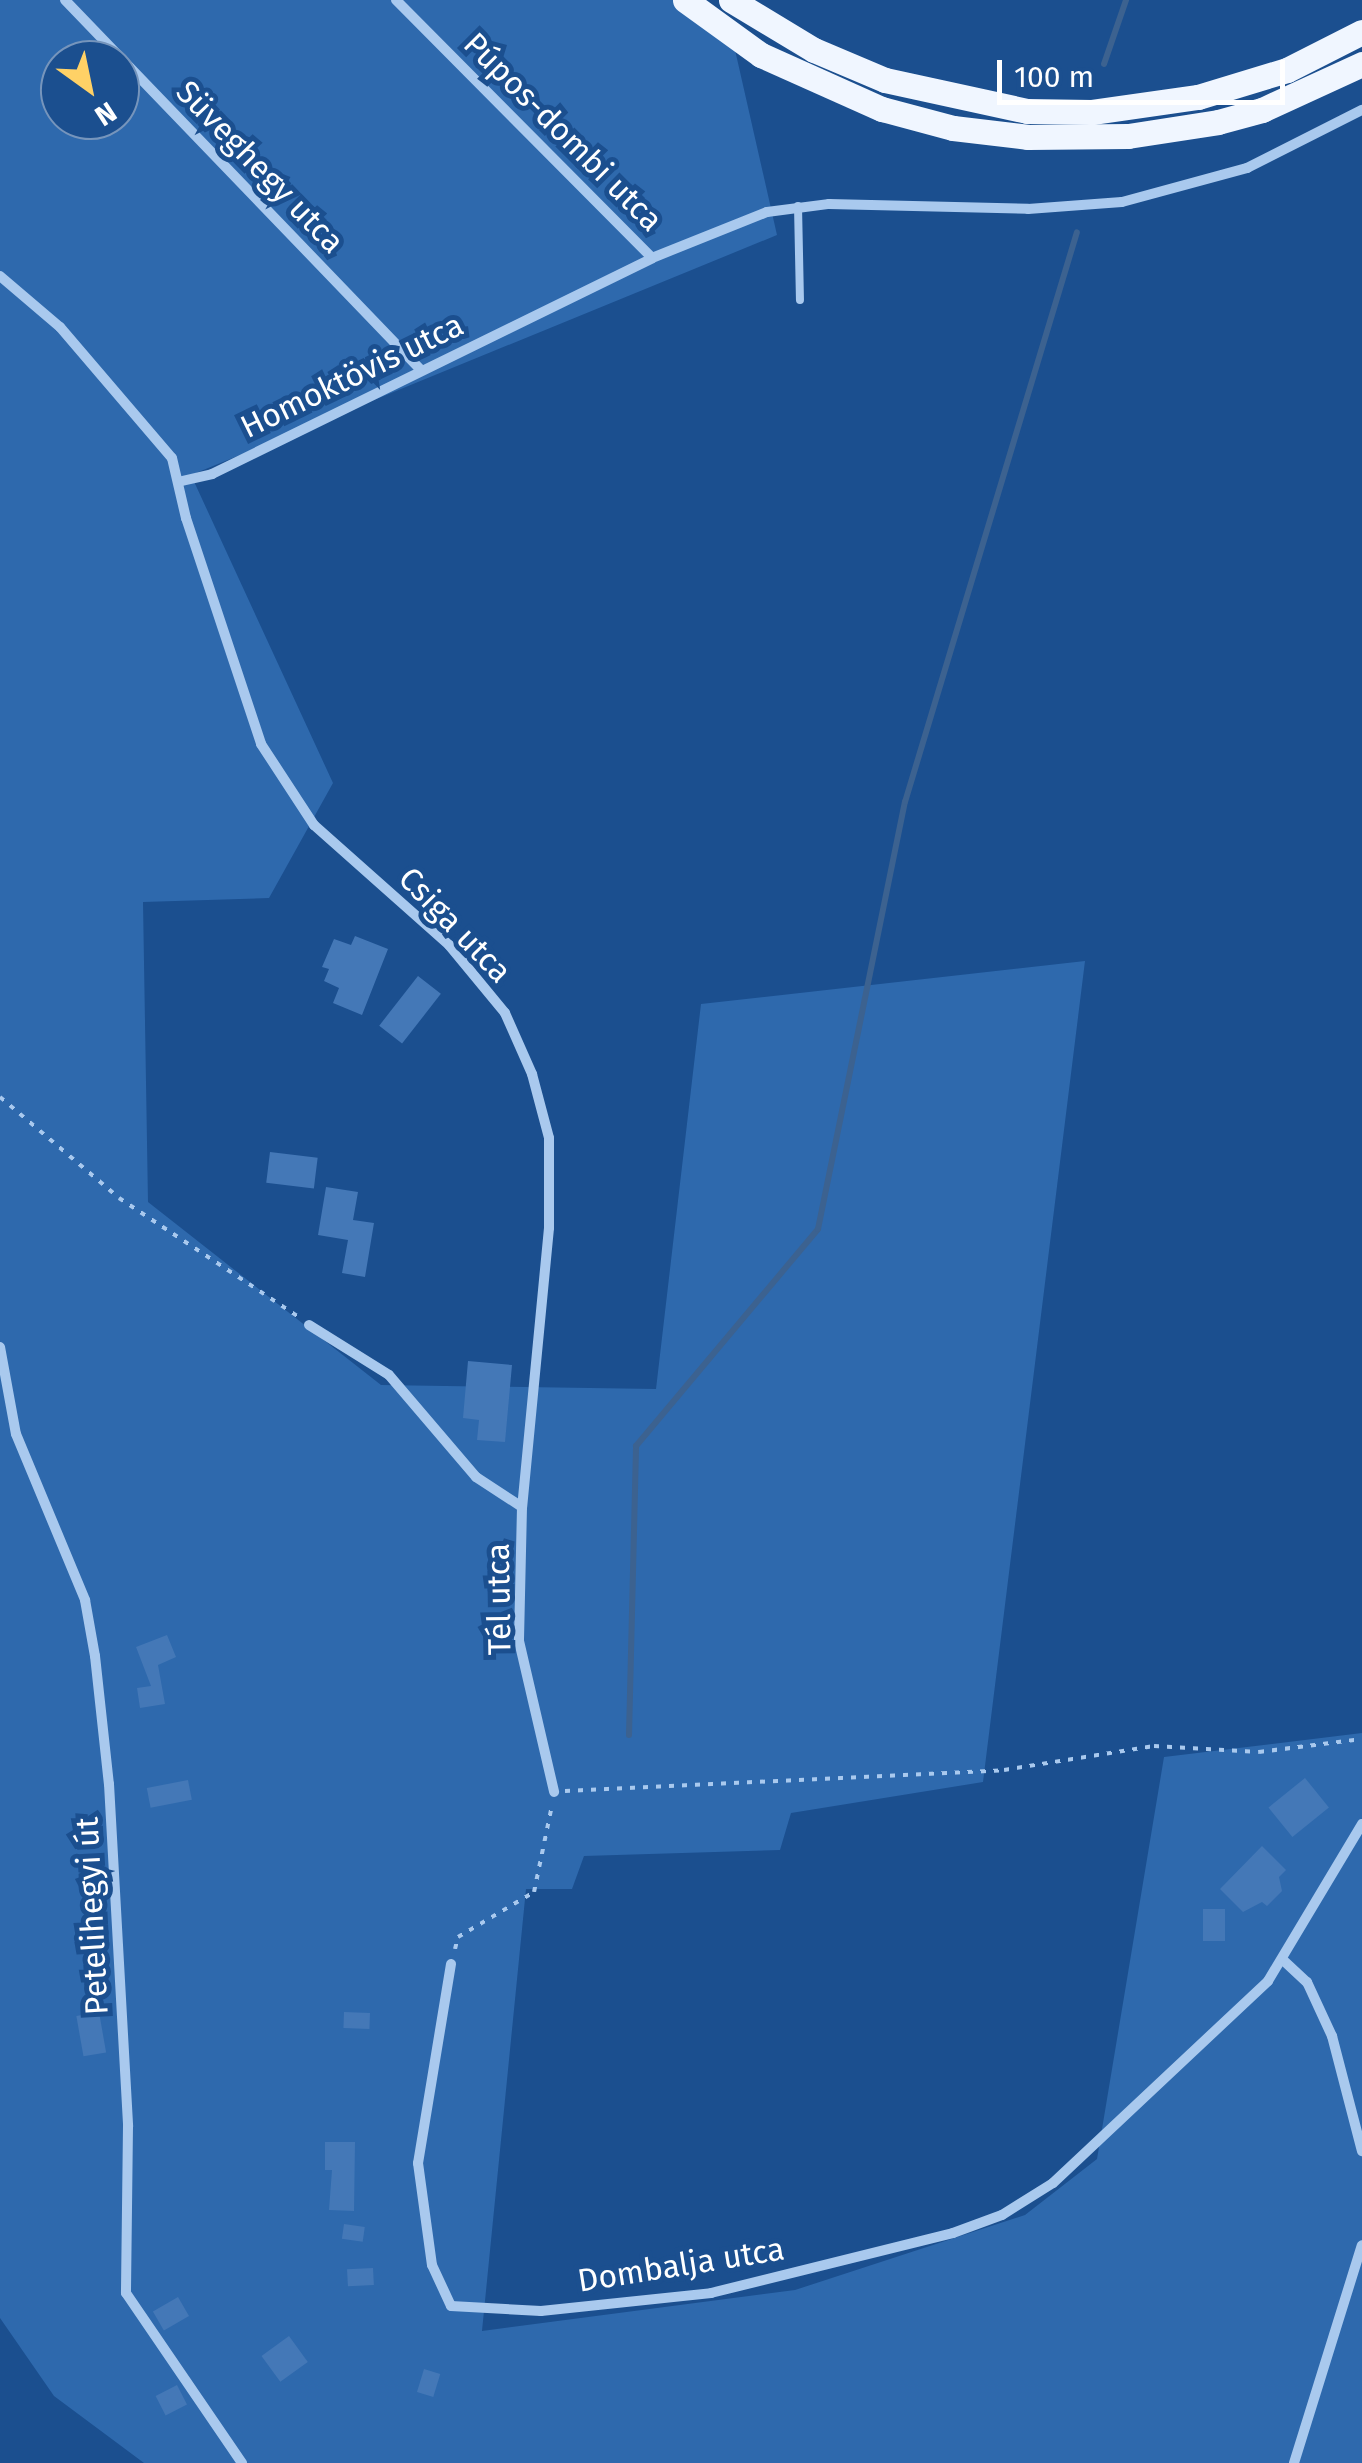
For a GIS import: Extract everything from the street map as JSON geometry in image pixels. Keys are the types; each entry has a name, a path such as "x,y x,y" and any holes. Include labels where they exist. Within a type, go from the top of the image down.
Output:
{"main road":[{"path":"685,0 761,56 867,103 953,128 1028,137 1128,136 1218,122 1314,89 1362,64"},
{"path":"731,0 814,50 885,80 1027,111 1108,110 1198,97 1287,70 1362,32"}],"street":[{"name":"Süveghegy utca","path":"65,0 420,369"},
{"name":"Púpos-dombi utca","path":"396,0 652,258"},
{"path":"798,206 1028,210 1122,202 1247,168 1362,110"},
{"name":"Homoktövis utca","path":"182,481 212,474 652,258 798,206"},
{"path":"0,276 60,327 172,458 182,481"},
{"name":"Csiga utca","path":"182,481 186,518 262,744 314,826 460,959 505,1013 532,1074 549,1138 548,1228 522,1507"},
{"name":"Tél utca","path":"309,1325 389,1376 476,1477 522,1507 518,1642 554,1792"},
{"name":"Petelihegyi út","path":"0,1347 16,1434 85,1600 95,1656 109,1784 128,2126 126,2293 242,2463"},
{"name":"Dombalja utca","path":"450,1964 418,2164 432,2266 452,2306 483,2311 711,2292 1002,2216 1053,2183 1231,2019 1283,1960 1362,1824"},
{"path":"1283,1960 1307,1982 1332,2036 1362,2151"},
{"path":"1294,2463 1362,2245"}],"lane":[{"path":"798,206 800,300"}],"path":[{"path":"0,1097 119,1198 309,1325"},
{"path":"450,1964 458,1938 536,1886 554,1792 1004,1770 1154,1746 1259,1752 1362,1739"}],"shaded area":[{"path":"0,0 700,0 733,41 777,235 191,475 333,783 269,898 143,902 148,1202 381,1385 656,1389 701,1004 1085,961 983,1782 791,1813 780,1850 584,1856 572,1889 526,1889 482,2331 795,2290 1025,2215 1097,2159 1164,1757 1362,1733 1362,2463 144,2463 54,2396 0,2318"}],"building":[{"path":"355,936 388,949 362,1015 333,1003 339,988 324,981 329,969 322,967 334,939 351,945"},
{"path":"418,976 441,994 402,1043 379,1026"},
{"path":"270,1152 318,1158 314,1189 266,1183"},
{"path":"326,1187 358,1192 353,1220 374,1223 365,1277 342,1273 348,1240 318,1235"},
{"path":"468,1361 512,1365 505,1442 477,1440 479,1420 463,1418"},
{"path":"167,1635 176,1657 158,1665 165,1704 140,1708 137,1688 151,1686 136,1647"},
{"path":"1305,1778 1329,1808 1292,1837 1268,1808"},
{"path":"188,1780 192,1800 151,1808 147,1788"},
{"path":"1262,1846 1286,1870 1279,1877 1282,1891 1267,1906 1262,1902 1243,1912 1220,1889"},
{"path":"1203,1909 1225,1909 1225,1941 1203,1941"},
{"path":"99,2012 106,2052 83,2056 76,2016"},
{"path":"344,2012 370,2013 369,2029 343,2028"},
{"path":"325,2142 355,2142 354,2211 329,2210 332,2170 325,2170"},
{"path":"344,2224 365,2227 363,2242 342,2239"},
{"path":"373,2268 374,2285 348,2286 347,2269"},
{"path":"178,2297 189,2316 164,2331 153,2312"},
{"path":"289,2336 308,2362 280,2382 261,2356"},
{"path":"424,2369 440,2374 433,2397 417,2392"},
{"path":"177,2385 187,2405 166,2415 156,2396"}],"waterway":[{"path":"1104,64 1126,0"},
{"path":"629,1735 636,1446 818,1229 905,802 1077,232"}]}
